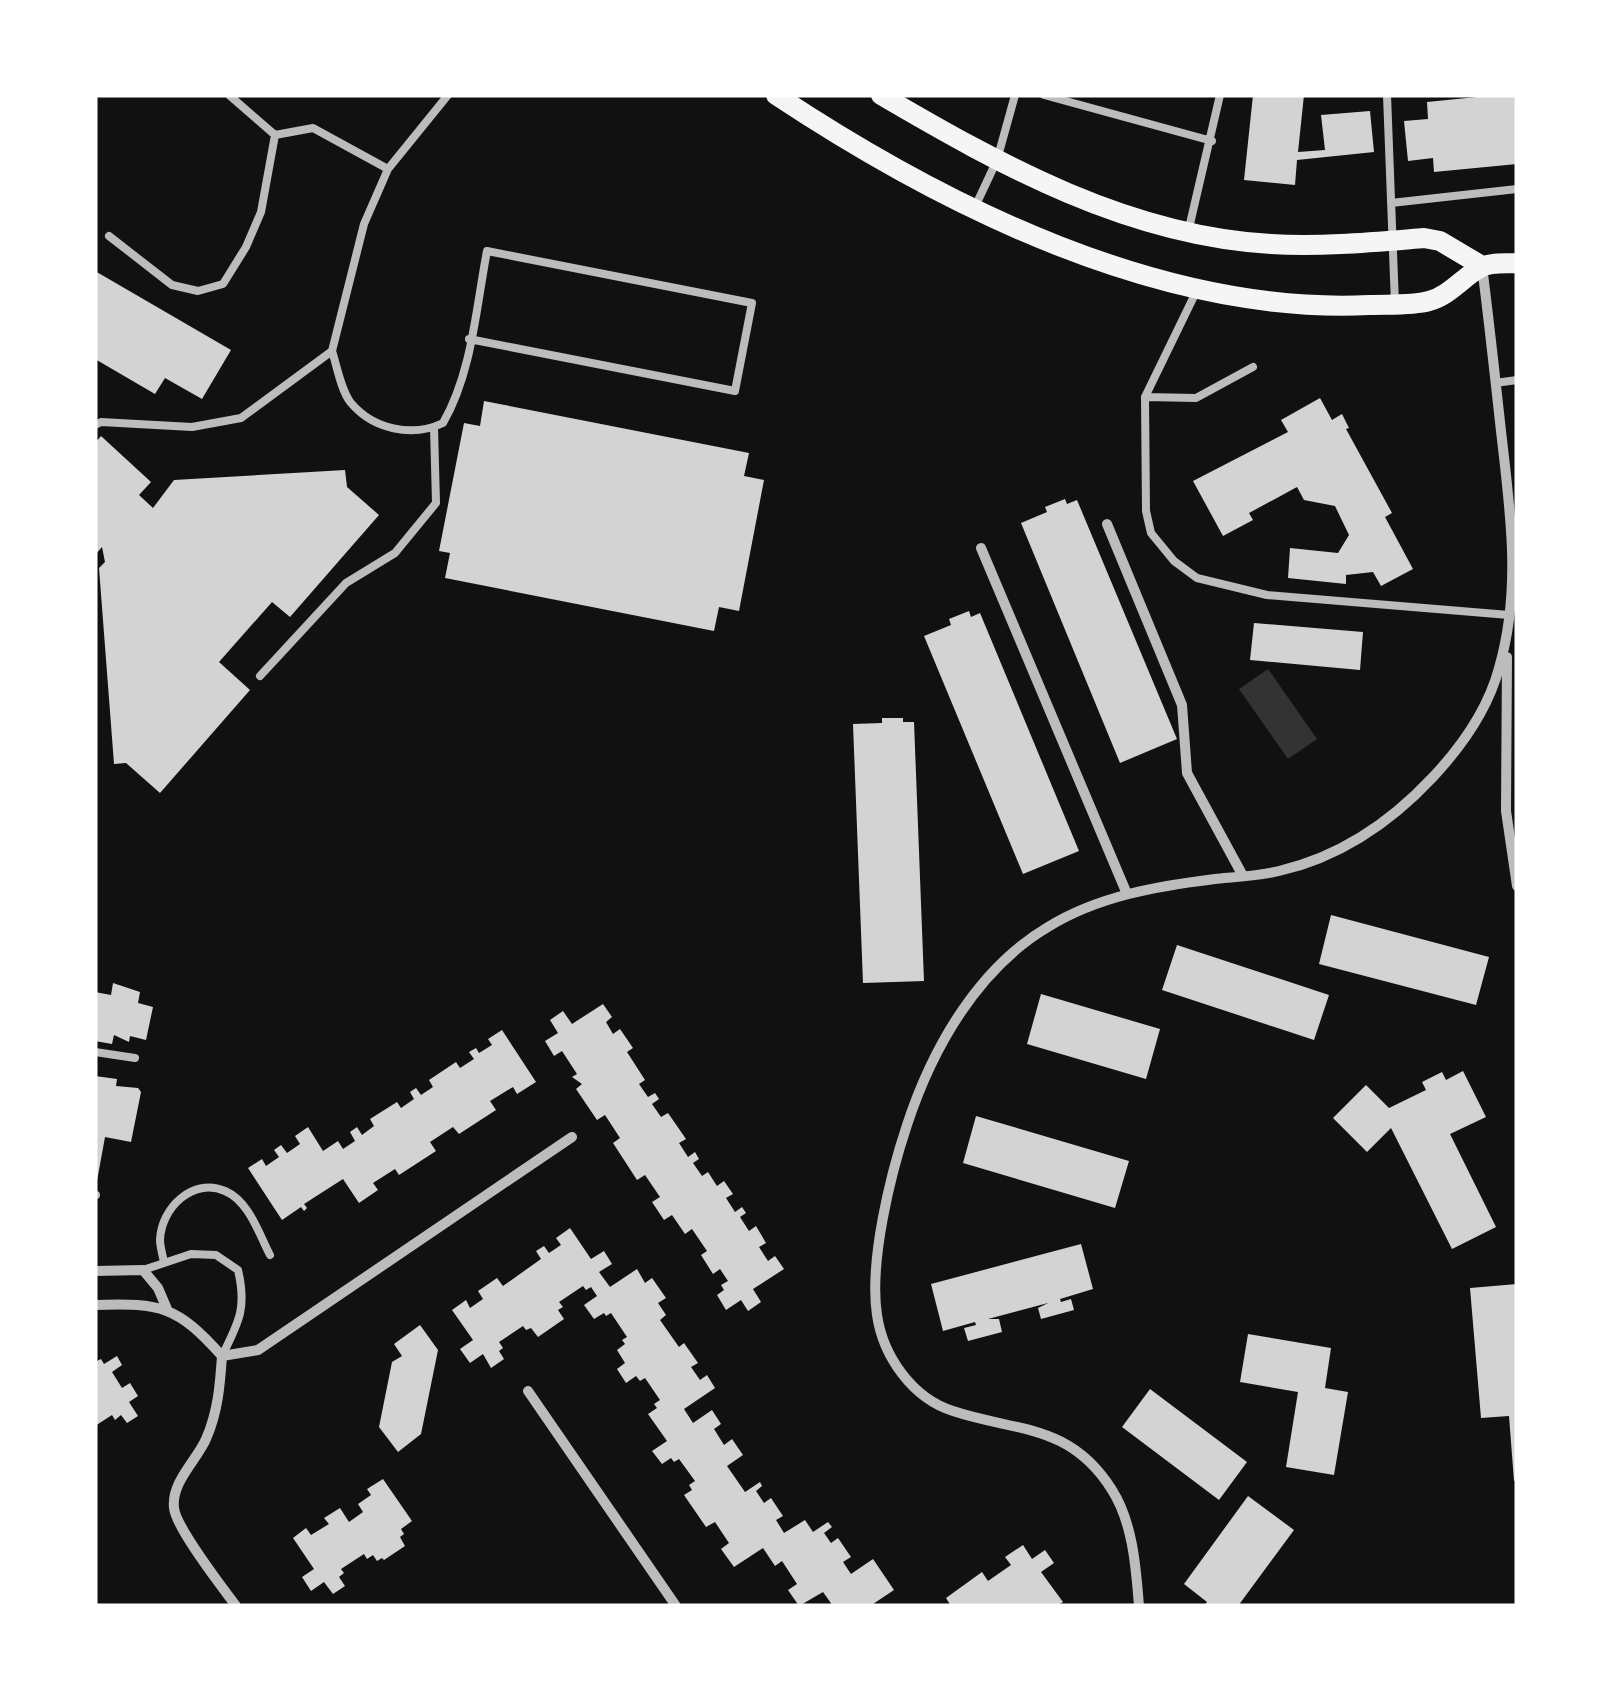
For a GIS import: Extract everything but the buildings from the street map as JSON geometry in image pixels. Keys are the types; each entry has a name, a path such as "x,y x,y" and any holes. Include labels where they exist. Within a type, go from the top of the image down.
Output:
{"main road":[{"path":"776,95 898,170 975,208 1078,251 1198,288 1302,304 1394,304 1430,301 1482,266 1517,262"},
{"path":"882,95 998,160 1099,206 1188,232 1270,244 1440,241 1482,266"}],"street":[{"path":"1139,1606 1127,1526 1113,1491 1089,1463 1061,1442 1032,1428 950,1411 916,1390 890,1357 877,1315 877,1272 896,1158 918,1091 946,1033 1009,956 1047,927 1127,894 1276,872 1327,857 1376,830 1415,796 1451,758 1478,719 1499,672 1514,590 1513,534 1482,266"},
{"path":"1107,524 1182,705 1187,773 1243,876"},
{"path":"981,548 1127,894"},
{"path":"1508,631 1511,855 1517,886"},
{"path":"1511,855 1517,867"},
{"path":"222,1356 258,1350 572,1137"},
{"path":"95,1271 143,1270 158,1288 166,1308"},
{"path":"95,1305 166,1308 198,1330 222,1356"},
{"path":"222,1356 214,1417 205,1443 178,1488 174,1508 182,1528 236,1606"},
{"path":"528,1391 676,1606"}],"lane":[{"path":"229,95 275,135"},
{"path":"448,95 388,169 364,224 332,351 348,401 378,425 418,431 443,423 458,396 487,251 752,303 734,390 470,339"},
{"path":"975,208 998,160 1015,95"},
{"path":"1044,95 1212,141"},
{"path":"1188,232 1220,95"},
{"path":"1387,95 1394,304"},
{"path":"275,135 313,128 388,169"},
{"path":"108,236 172,285 198,291 222,284 246,247 262,212 275,135"},
{"path":"1391,203 1517,189"},
{"path":"1198,288 1144,397 1146,511 1151,533 1174,561 1198,578 1267,594 1510,614"},
{"path":"95,424 192,427 241,418 332,351"},
{"path":"1144,397 1196,398 1253,367"},
{"path":"1496,383 1517,380"},
{"path":"260,676 346,582 395,552 436,503 434,428"},
{"path":"95,1052 135,1058"},
{"path":"164,1263 160,1239 172,1205 185,1193 205,1188 225,1190 244,1205 270,1255"},
{"path":"143,1270 191,1254 216,1255 238,1270 244,1295 240,1321 222,1356"}],"shaded area":[{"path":"1268,669 1317,739 1288,759 1239,689"}]}
